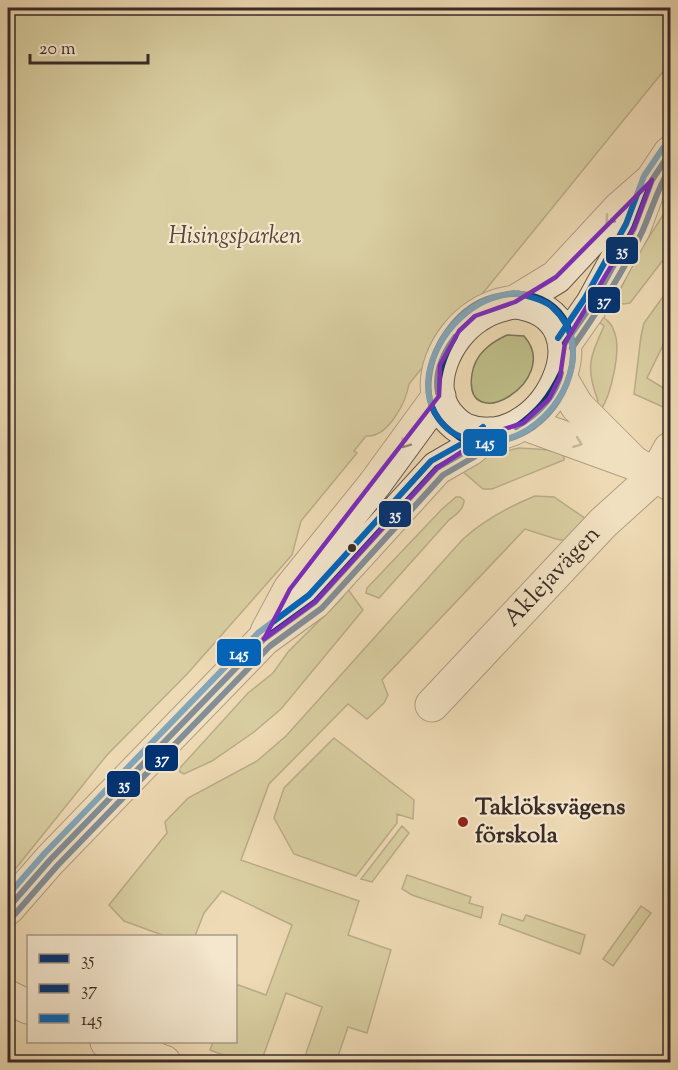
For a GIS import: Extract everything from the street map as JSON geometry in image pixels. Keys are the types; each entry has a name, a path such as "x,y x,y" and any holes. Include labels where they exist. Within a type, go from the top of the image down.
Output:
{"street":[{"path":"565,343 558,325 550,314 529,304 515,302 488,309 475,316 459,331 445,351 438,379 442,408 452,421 465,430 489,434 503,432 523,423 549,399 560,377 565,343 593,303 634,228 652,180 670,153"},
{"path":"515,302 555,277 619,209 652,180"},
{"path":"560,377 578,406 602,429 658,469"},
{"path":"264,639 290,589 380,477 439,396"},
{"path":"523,423 658,469"},
{"path":"8,908 50,860 264,639 315,602 437,468 470,449 489,434"},
{"name":"Aklejavägen","path":"432,705 603,523 658,469"},
{"path":"8,997 27,1006"},
{"path":"112,1043 164,1062"}],"highlighted area":[{"path":"652,180 634,228 565,343 560,377 549,399 523,423 489,434 437,468 315,602 264,639 290,589 439,396 440,365 459,331 475,316 515,302 556,277"}],"green space":[{"name":"Hisingsparken","path":"8,8 670,8 670,63 409,384 395,418 382,431 366,436 354,451 357,453 301,521 292,555 188,673 107,755 8,878"},
{"path":"670,204 670,251 630,303 614,302 638,254"},
{"path":"670,287 670,331 647,378 670,392 670,410 634,394 644,323"},
{"path":"602,316 613,329 617,349 612,383 601,410 595,405 598,401 590,370 595,346 604,326 599,322"},
{"path":"507,335 524,336 533,353 531,370 522,385 509,396 495,402 482,402 473,393 472,374 476,361 484,350"},
{"path":"519,448 554,452 564,456 564,460 492,489 483,489 461,470 485,456"},
{"path":"535,496 554,497 586,519 567,541 525,529 382,680 388,695 384,703 367,719 348,704 269,784 241,860 359,901 348,935 391,950 367,1033 348,1027 336,1062 303,1062 322,1007 286,993 261,1062 242,1062 210,1050 213,1043 237,1043 237,984 266,995 292,925 222,891 204,913 195,935 162,935 124,921 109,905 167,833 165,822 188,798 257,761 286,736 463,539 480,525"},
{"path":"456,497 464,500 461,509 379,598 366,593 367,588"},
{"path":"347,588 363,610 281,709 254,732 212,761 184,774 180,772 179,769 248,693 273,673 288,652 343,597 342,592"},
{"path":"334,738 414,800 413,819 397,814 397,823 356,876 294,854 274,818 284,788"},
{"path":"402,826 409,833 372,882 361,879"},
{"path":"407,875 471,897 469,903 483,907 481,918 412,895 402,889"},
{"path":"641,906 651,913 613,966 603,959"},
{"path":"502,914 523,921 526,915 585,935 580,954 499,924"}],"transit line":[{"name":"145","path":"558,338 585,298 626,224 644,176 663,148"},
{"name":"35","path":"565,343 593,303 634,228 652,180 670,153"},
{"name":"37","path":"572,348 601,306 627,262 670,168"},
{"name":"145","path":"514,293 487,300 466,313 454,324 436,351 430,367 429,398 442,424 456,435 495,443 506,440 528,429 545,416 558,400 567,382 572,362 572,342 565,324 549,304 518,293"},
{"name":"37","path":"460,438 439,420 429,397 429,378 442,339 459,317 481,302 511,294 542,299 554,307 563,318 570,331 573,347 572,365 567,384 558,400 534,427 518,435 501,441 482,442 462,439"},
{"name":"35","path":"438,393 437,378 441,363 455,337"},
{"name":"35","path":"438,393 442,364 455,337"},
{"name":"35","path":"516,427 542,403 561,373"},
{"name":"35","path":"516,427 531,417 550,398 561,373"},
{"name":"145","path":"8,895 44,854 258,633 309,595 431,461 465,442 483,427"},
{"name":"35","path":"8,908 50,860 264,639 315,602 437,468 470,449 489,434"},
{"name":"37","path":"15,914 57,866 270,646 322,608 443,475 474,457 495,441"}],"place":[{"name":"Taklöksvägens förskola","path":"463,822"}]}
